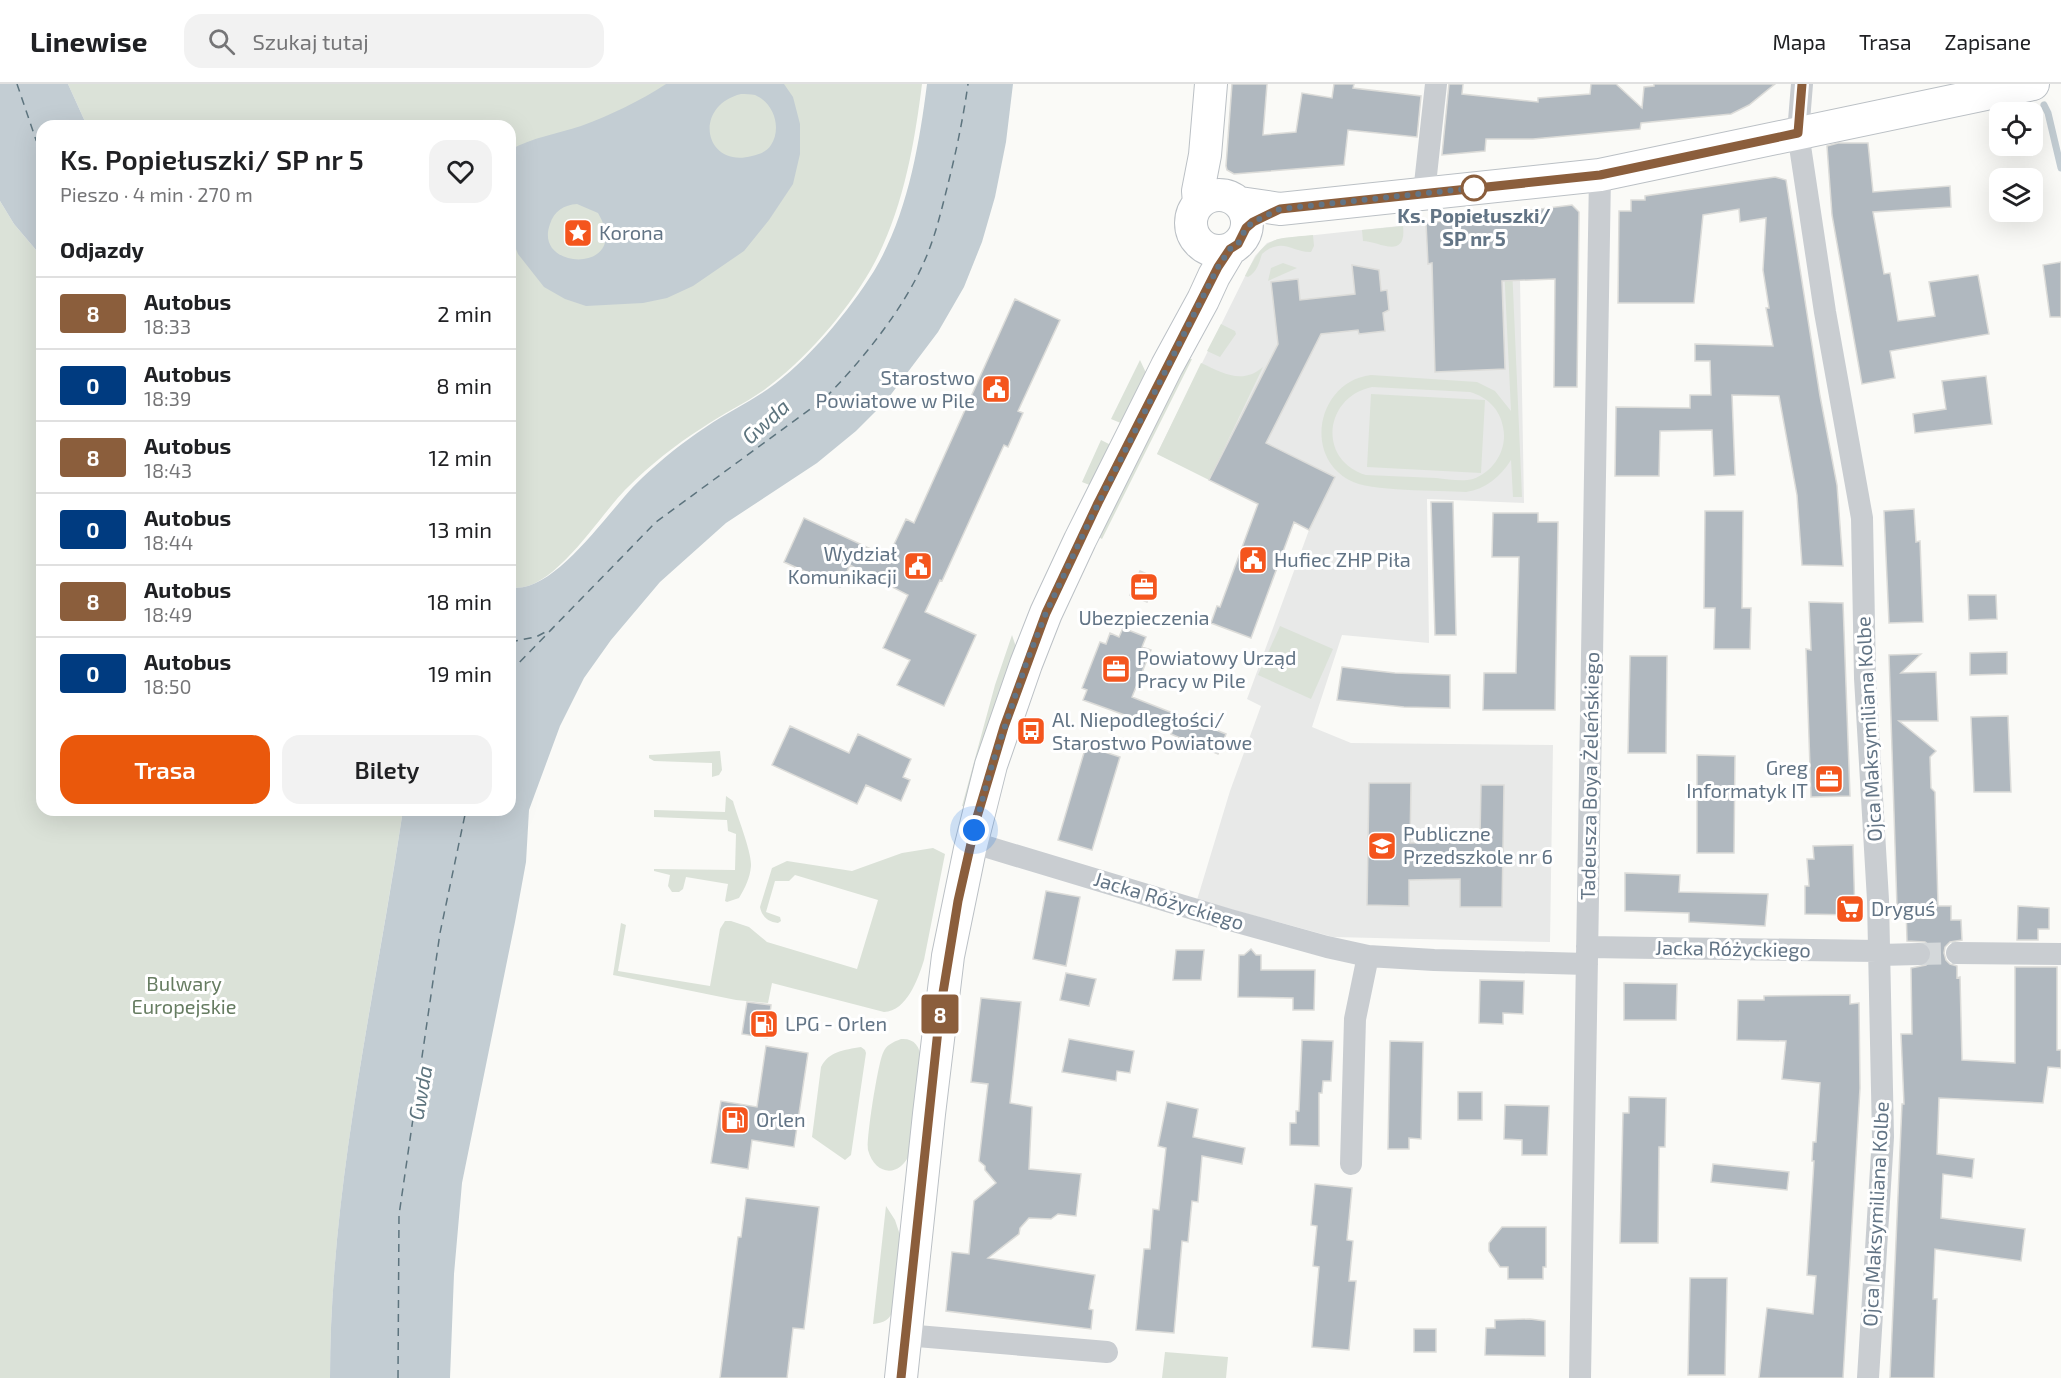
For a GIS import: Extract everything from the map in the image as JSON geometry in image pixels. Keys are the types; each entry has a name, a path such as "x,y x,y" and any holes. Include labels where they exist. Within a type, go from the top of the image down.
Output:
{"street":[{"path":"1211,84 1205,155 1198,191 1227,216 1260,218 1280,209 1600,175 2033,84"},
{"path":"1424,193 1436,84"},
{"name":"Ojca Maksymiliana Kolbe","path":"1802,84 1798,133 1825,312 1862,518 1865,678 1878,900 1883,1137 1868,1378"},
{"name":"Tadeusza Boya Żeleńskiego","path":"1580,1378 1600,175"},
{"path":"1187,327 1198,262 1198,242 1213,251 1227,216"},
{"path":"901,1378 940,1011 954,923 971,842 992,765 1046,613 1187,327 1227,216"},
{"name":"Jacka Różyckiego","path":"971,842 1230,920 1368,956 1434,960 1587,955 1919,954"},
{"path":"1957,953 2061,954"},
{"path":"1351,1164 1355,1019 1368,956"},
{"path":"905,1335 1107,1352"}],"shaded area":[{"path":"1464,219 1520,279 1524,503 1427,499 1429,643 1342,635 1312,727 1351,743 1553,745 1550,942 1333,937 1197,900 1230,791 1261,706 1247,699 1309,530 1157,454 1255,256 1267,243 1278,239"}],"green space":[{"path":"68,84 922,84 910,157 891,227 870,271 849,304 823,336 794,365 756,395 682,441 663,456 627,488 558,567 526,587 516,587 516,120 84,120"},
{"name":"Bulwary Europejskie","path":"0,201 14,224 36,250 36,816 402,816 346,1164 337,1235 330,1378 0,1378"},
{"path":"1403,226 1401,243 1396,246 1390,247 1363,241 1362,230"},
{"path":"1313,235 1314,246 1311,252 1276,246 1262,254 1254,273 1248,277 1245,276 1258,253 1271,242 1287,237"},
{"path":"1283,263 1297,268 1268,281 1271,268"},
{"path":"1504,266 1512,266 1522,497 1513,497 1511,460 1492,481 1466,492 1388,489 1359,484 1349,480 1334,468 1325,453 1322,437 1323,420 1329,404 1339,390 1353,380 1371,375 1477,382 1495,391 1511,411","holes":["1372,387 1470,392 1482,397 1496,409 1504,435 1498,459 1481,476 1460,480 1366,475 1350,467 1340,456 1334,443 1333,429 1336,415 1344,403 1356,393"]},
{"path":"1221,324 1235,331 1236,334 1220,357 1207,351"},
{"path":"1186,359 1192,359 1102,539 1097,536"},
{"path":"1140,360 1147,375 1123,424 1111,419"},
{"path":"1201,363 1232,376 1248,375 1263,367 1209,480 1157,454"},
{"path":"1371,394 1485,400 1481,473 1367,467"},
{"path":"1101,440 1113,446 1092,486 1082,482"},
{"path":"1280,626 1333,649 1311,699 1258,675"},
{"path":"1012,635 1017,650 965,807 962,806 995,685"},
{"path":"720,751 722,770 719,775 712,777 712,763 654,761 649,758 649,755"},
{"path":"726,796 733,801 751,860 750,875 739,898 725,901 728,884 686,877 683,889 679,892 672,892 668,886 670,875 654,871 654,869 735,870 736,834 728,831 727,820 654,817 654,810 725,812"},
{"path":"933,848 945,854 924,960 910,993 899,1006 892,1010 884,1012 772,983 768,1003 736,1000 613,975 621,923 626,925 618,971 710,986 720,929 725,921 749,927 767,942 857,969 878,900 795,875 789,881 775,881 766,912 780,917 781,921 778,923 771,921 764,916 760,907 772,868 787,861 852,871 902,853"},
{"path":"901,1039 913,1041 919,1050 921,1059 910,1153 900,1167 888,1171 876,1165 871,1159 868,1150 869,1132 884,1050"},
{"path":"861,1047 866,1053 851,1155 845,1160 812,1137 821,1067 833,1054"},
{"path":"886,1206 895,1220 900,1235 893,1309 886,1320 873,1324"},
{"path":"1165,1352 1228,1357 1226,1378 1162,1378"}],"water":[{"path":"0,84 68,84 84,120 36,120 36,250 14,224 0,201"},
{"path":"666,84 784,84 793,97 800,124 800,154 793,184 769,220 744,251 693,286 667,298 643,303 586,306 565,299 544,287 518,254 516,249 516,147 592,122","holes":["741,94 755,95 767,104 774,117 776,131 771,145 765,151 752,156 736,158 723,153 715,145 710,134 710,122 715,111 725,101","577,204 598,213 606,233 603,247 594,256 581,259 567,258 555,251 548,240 550,224 557,212 564,207"]},
{"name":"Gwda","path":"927,84 1013,84 1006,142 995,197 982,242 964,287 938,332 886,401 856,431 817,463 726,523 660,582 611,640 584,678 560,726 529,810 526,862 462,1183 454,1274 450,1378 330,1378 337,1235 346,1164 402,816 516,816 516,587 527,586 545,578 563,564 657,464 697,433 783,378 840,319 874,271 895,227 910,181"}],"building":[{"path":"1232,84 1267,84 1263,135 1296,132 1302,93 1332,98 1334,84 1354,84 1353,88 1421,96 1417,137 1348,130 1344,165 1234,174 1227,170 1226,166"},
{"path":"1449,84 1463,84 1462,94 1538,102 1538,98 1590,94 1591,84 1616,84 1642,108 1644,87 1654,86 1654,84 1775,84 1749,105 1731,114 1641,123 1640,129 1533,139 1486,139 1485,151 1442,155"},
{"path":"1838,143 1868,143 1873,192 1950,186 1951,207 1873,212 1884,274 1890,273 1898,321 1935,316 1929,282 1978,275 1989,334 1890,351 1895,378 1862,384 1832,215 1827,146"},
{"path":"1775,177 1786,180 1820,396 1837,485 1843,566 1802,565 1797,495 1779,396 1732,395 1735,475 1714,476 1712,430 1660,431 1659,476 1615,476 1616,407 1690,408 1690,395 1711,395 1710,361 1695,361 1695,344 1773,346 1766,308 1769,308 1763,270 1766,218 1740,222 1739,209 1703,215 1694,303 1618,303 1619,211 1631,211 1631,200 1645,200 1645,196"},
{"path":"1572,205 1579,212 1577,387 1554,387 1555,279 1502,281 1505,369 1435,372 1432,263 1428,264 1426,223"},
{"path":"2061,262 2061,317 2050,317 2043,265"},
{"path":"1352,265 1379,270 1381,291 1387,290 1389,310 1383,313 1385,331 1359,334 1358,330 1321,334 1266,443 1335,477 1309,530 1294,522 1251,638 1211,623 1217,606 1220,607 1258,504 1209,480 1278,344 1271,282 1298,279 1300,300 1355,294"},
{"path":"1015,299 1060,320 1018,411 1023,413 1008,447 1004,445 942,581 940,580 925,612 976,635 944,706 897,685 910,660 883,648 908,595 850,565 840,587 784,562 804,518 888,557 906,519 914,523"},
{"path":"1986,376 1992,424 1915,433 1913,414 1946,409 1942,381"},
{"path":"1431,502 1453,502 1456,635 1435,635"},
{"path":"1914,509 1916,542 1920,541 1923,622 1889,623 1884,511"},
{"path":"1705,511 1743,511 1742,608 1751,608 1750,649 1714,649 1715,608 1704,608"},
{"path":"1493,513 1538,513 1538,522 1558,522 1555,710 1483,710 1484,673 1516,673 1519,557 1492,557"},
{"path":"1140,571 1156,578 1147,602 1130,595"},
{"path":"1968,595 1996,595 1997,619 1969,620"},
{"path":"1809,602 1843,603 1850,796 1811,797 1806,649 1811,650"},
{"name":"Powiatowy Urząd Pracy w Pile","path":"1123,628 1146,637 1142,647 1151,650 1132,697 1226,734 1218,754 1171,734 1172,732 1083,700 1087,690 1082,688 1100,642 1106,644 1110,633 1119,637"},
{"path":"2007,652 2007,674 1970,675 1970,653"},
{"path":"1921,654 1901,673 1936,672 1938,721 1899,721 1936,751 1930,757 1931,788 1935,792 1938,906 1951,906 1951,920 1961,920 1962,940 1950,942 1945,947 1944,953 1950,964 1957,966 1957,978 1960,977 1962,1060 2015,1063 2015,967 2057,967 2057,1050 2061,1050 2061,1068 2048,1067 2043,1103 1939,1098 1937,1154 1974,1159 1972,1178 1943,1174 1941,1218 2025,1229 2021,1261 1935,1249 1933,1299 1937,1299 1934,1378 1890,1378 1902,1104 1904,1104 1901,1034 1912,1034 1911,968 1926,965 1931,961 1932,954 1930,946 1925,942 1907,941 1906,907 1897,908 1889,655"},
{"path":"1630,656 1667,656 1666,753 1628,753"},
{"path":"1342,667 1395,673 1450,675 1450,708 1404,707 1337,700"},
{"path":"2008,716 2011,792 1974,792 1971,717"},
{"path":"790,726 849,753 858,734 911,759 903,777 910,780 901,801 866,785 857,804 772,765"},
{"path":"1086,746 1120,757 1092,850 1058,840"},
{"path":"1697,755 1735,756 1734,853 1697,853"},
{"path":"1369,783 1411,783 1410,843 1461,842 1461,837 1480,837 1481,785 1504,785 1502,907 1460,907 1460,879 1409,880 1409,906 1367,905"},
{"path":"1853,845 1855,915 1805,914 1805,886 1809,886 1807,859 1814,859 1813,846"},
{"path":"1625,873 1680,875 1679,892 1768,894 1765,926 1689,922 1689,913 1625,911"},
{"path":"1046,891 1080,897 1066,966 1033,959"},
{"path":"2018,906 2049,908 2049,929 2038,929 2038,940 2017,940"},
{"path":"1251,949 1256,955 1261,955 1261,970 1315,970 1314,1010 1293,1010 1293,998 1238,997 1239,955 1244,955"},
{"path":"1176,950 1204,950 1201,980 1173,980"},
{"path":"1066,973 1096,979 1089,1006 1060,1000"},
{"path":"1480,980 1524,981 1523,1014 1503,1013 1503,1024 1479,1023"},
{"path":"1624,983 1677,984 1676,1020 1624,1020"},
{"path":"1850,995 1850,1004 1859,1003 1860,1088 1843,1378 1759,1378 1767,1308 1813,1314 1816,1276 1807,1275 1814,1161 1812,1161 1813,1142 1816,1142 1820,1083 1782,1079 1786,1041 1737,1040 1738,1000 1764,1000 1764,996"},
{"path":"981,998 1021,1002 1010,1103 1032,1107 1029,1169 1081,1174 1076,1216 1058,1214 1051,1219 1029,1218 1020,1228 1019,1234 988,1258 1095,1275 1089,1309 1093,1310 1091,1329 946,1311 952,1252 969,1254 974,1201 996,1183 979,1161 988,1084 971,1082"},
{"path":"747,1002 771,1005 767,1038 742,1034"},
{"path":"1069,1039 1134,1051 1130,1073 1117,1071 1116,1081 1062,1072"},
{"path":"1302,1040 1333,1041 1331,1081 1323,1081 1322,1093 1319,1093 1319,1146 1290,1145 1290,1123 1296,1123 1296,1111 1299,1111"},
{"path":"1390,1041 1423,1042 1421,1139 1409,1138 1409,1149 1388,1149"},
{"path":"766,1046 808,1053 794,1147 752,1140 748,1169 711,1163 721,1101 757,1107"},
{"path":"1458,1092 1482,1092 1482,1120 1458,1120"},
{"path":"1629,1097 1666,1098 1665,1147 1659,1147 1658,1243 1620,1243 1623,1113 1629,1113"},
{"path":"1167,1102 1198,1109 1193,1137 1245,1148 1242,1164 1202,1156 1198,1202 1192,1201 1188,1242 1182,1241 1174,1333 1136,1330 1144,1249 1150,1249 1153,1209 1159,1210 1166,1148 1158,1146"},
{"path":"1505,1105 1549,1106 1547,1155 1522,1155 1522,1140 1504,1139"},
{"path":"1713,1164 1789,1172 1787,1190 1711,1182"},
{"path":"1315,1184 1352,1188 1347,1240 1353,1241 1349,1281 1356,1281 1349,1350 1312,1347 1319,1267 1313,1266 1317,1226 1311,1225"},
{"path":"746,1198 819,1207 804,1329 793,1328 787,1378 720,1378 738,1237 741,1237"},
{"path":"1502,1227 1546,1227 1546,1267 1543,1267 1543,1279 1508,1279 1508,1267 1500,1267 1489,1251 1489,1243"},
{"path":"1690,1278 1727,1278 1725,1375 1688,1375"},
{"path":"1495,1320 1545,1321 1545,1356 1485,1355 1486,1328 1495,1328"},
{"path":"1414,1329 1436,1329 1436,1352 1414,1352"}],"waterway":[{"path":"2044,105 2061,168"}],"ferry route":[{"path":"17,84 36,140"},
{"path":"516,666 656,522 824,399 880,335 905,299 931,245 953,165 968,84"},
{"path":"516,641 536,637 549,630"},
{"path":"398,1378 399,1215 440,933 465,816"}],"tunnel":[{"path":"1919,954 1957,953"}],"bus line":[{"name":"8","path":"901,1378 940,1011 948,956 977,817 992,765 1026,664 1061,580 1167,366 1230,249 1238,244 1246,228 1253,222 1280,209 1600,175 1746,146 1798,133 1802,84"}],"place":[{"name":"Ks. Popiełuszki/ SP nr 5","path":"1474,188"},
{"name":"Korona","path":"578,233"},
{"name":"Starostwo Powiatowe w Pile","path":"996,389"},
{"name":"Hufiec ZHP Piła","path":"1253,560"},
{"name":"Wydział Komunikacji","path":"918,566"},
{"name":"Ubezpieczenia","path":"1144,587"},
{"name":"Powiatowy Urząd Pracy w Pile","path":"1116,669"},
{"name":"Al. Niepodległości/ Starostwo Powiatowe","path":"1031,731"},
{"name":"Greg Informatyk IT","path":"1829,779"},
{"name":"Publiczne Przedszkole nr 6","path":"1382,846"},
{"name":"Dryguś","path":"1850,909"},
{"name":"LPG - Orlen","path":"764,1024"},
{"name":"Orlen","path":"735,1120"}],"route":[{"path":"974,830 1004,727 1046,613 1187,327 1230,249 1238,244 1246,228 1253,222 1280,209 1474,188"}]}
